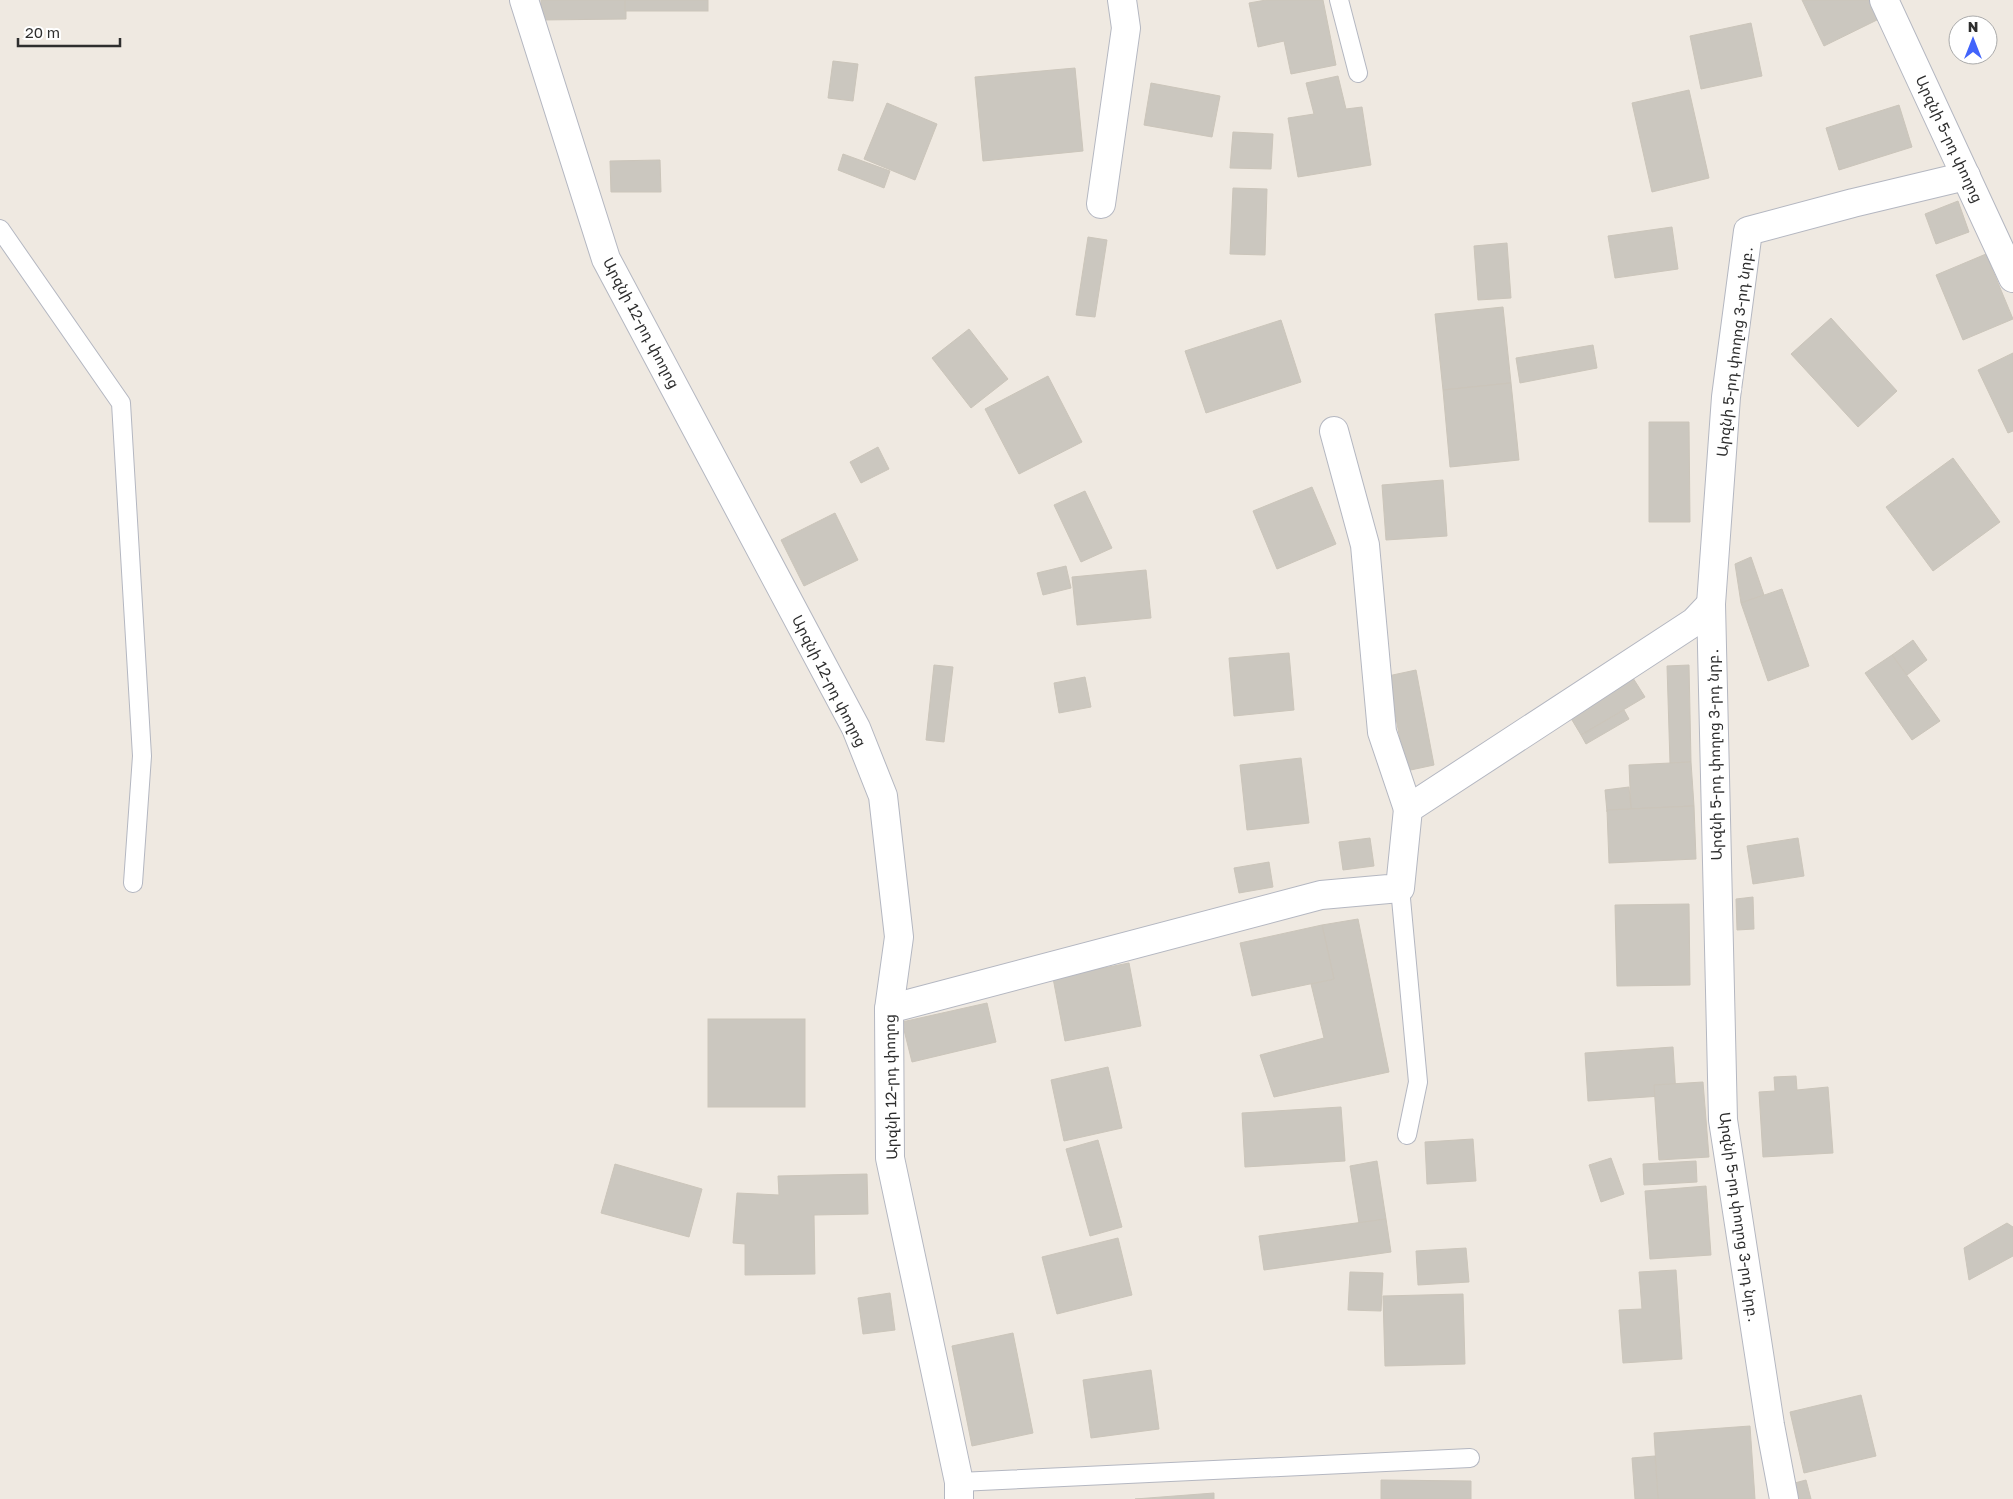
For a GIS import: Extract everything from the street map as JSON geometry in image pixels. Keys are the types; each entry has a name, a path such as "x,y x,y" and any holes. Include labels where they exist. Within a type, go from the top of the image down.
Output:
{"street":[{"name":"Արզնի 12-րդ փողոց","path":"524,0 606,259 856,728 883,796 899,937 889,1009 890,1158 959,1490"},
{"path":"1102,204 1126,28 1122,0"},
{"name":"Արզնի 5-րդ փողոց","path":"1884,0 2013,278"},
{"name":"Արզնի 5-րդ փողոց 3-րդ նրբ․","path":"1784,1499 1770,1425 1723,1120 1711,604 1726,397 1748,231 1966,176"},
{"path":"889,1009 1321,895 1400,888 1408,809 1382,732 1365,545 1334,431"},
{"path":"1408,809 1694,622 1711,604"}],"lane":[{"path":"1339,0 1358,73"},
{"path":"0,229 121,403 142,756 133,883"},
{"path":"1400,888 1418,1082 1407,1135"},
{"path":"959,1490 1470,1458"}],"building":[{"path":"541,0 626,0 626,19 541,20"},
{"path":"625,0 708,0 708,11 625,11"},
{"path":"1266,0 1323,0 1336,65 1291,74 1284,41 1258,47 1249,3"},
{"path":"1802,0 1872,0 1881,18 1824,46"},
{"path":"1751,23 1762,76 1701,89 1690,36"},
{"path":"833,61 858,64 853,101 828,98"},
{"path":"1075,68 1083,151 983,161 975,77"},
{"path":"1338,76 1346,109 1362,107 1371,165 1298,177 1288,118 1314,114 1306,83"},
{"path":"1151,83 1220,96 1212,137 1144,125"},
{"path":"1689,90 1709,178 1652,192 1632,103"},
{"path":"887,103 937,124 915,180 864,159"},
{"path":"1899,105 1912,147 1839,170 1826,128"},
{"path":"1233,132 1273,134 1271,169 1230,168"},
{"path":"843,154 890,171 884,188 838,170"},
{"path":"660,160 661,192 611,192 610,161"},
{"path":"1233,188 1267,189 1265,255 1230,254"},
{"path":"1958,201 1969,232 1936,244 1925,214"},
{"path":"1672,227 1678,269 1615,278 1608,236"},
{"path":"1088,237 1107,240 1095,317 1076,315"},
{"path":"1507,243 1511,298 1478,300 1474,246"},
{"path":"1986,254 2013,319 1963,340 1936,275"},
{"path":"1503,307 1511,383 1443,390 1435,314"},
{"path":"1831,318 1897,391 1858,427 1791,354"},
{"path":"1281,320 1301,382 1206,413 1185,351"},
{"path":"969,329 1008,379 971,408 932,358"},
{"path":"1593,345 1597,368 1520,383 1516,358"},
{"path":"2013,353 2013,431 2008,433 1978,370"},
{"path":"1048,376 1082,442 1019,474 985,409"},
{"path":"1511,383 1519,460 1450,467 1443,390"},
{"path":"1649,422 1689,422 1690,522 1649,522"},
{"path":"878,447 889,469 861,483 850,462"},
{"path":"1953,458 2000,522 1933,571 1886,507"},
{"path":"1443,480 1447,536 1386,540 1382,485"},
{"path":"1312,487 1336,544 1277,569 1253,511"},
{"path":"1085,491 1112,548 1081,562 1054,505"},
{"path":"835,513 858,560 804,586 781,540"},
{"path":"1751,557 1764,595 1741,603 1735,564"},
{"path":"1066,566 1071,588 1043,595 1037,573"},
{"path":"1146,570 1151,618 1077,625 1072,577"},
{"path":"1782,589 1809,666 1768,681 1741,603"},
{"path":"1913,640 1927,660 1907,675 1892,655"},
{"path":"1289,653 1294,710 1234,716 1229,658"},
{"path":"1892,655 1940,721 1912,740 1865,673"},
{"path":"934,665 953,667 944,742 926,740"},
{"path":"1689,665 1691,762 1670,763 1667,666"},
{"path":"1416,670 1434,765 1406,771 1388,676"},
{"path":"1085,677 1091,707 1059,713 1054,683"},
{"path":"1633,678 1645,697 1581,735 1569,715"},
{"path":"1624,710 1629,719 1586,744 1581,735"},
{"path":"1301,758 1309,823 1247,830 1240,765"},
{"path":"1691,762 1694,806 1631,809 1629,765"},
{"path":"1629,787 1631,809 1607,812 1605,790"},
{"path":"1694,806 1696,859 1609,863 1607,810"},
{"path":"1370,838 1374,866 1343,870 1339,842"},
{"path":"1798,838 1804,876 1753,884 1747,846"},
{"path":"1269,862 1273,887 1239,893 1234,868"},
{"path":"1753,897 1754,929 1737,930 1736,899"},
{"path":"1689,904 1690,985 1617,986 1615,905"},
{"path":"1358,919 1389,1072 1274,1097 1260,1055 1324,1038 1311,984 1334,979 1322,925"},
{"path":"1322,925 1334,979 1252,996 1240,943"},
{"path":"1129,963 1141,1026 1065,1041 1053,978"},
{"path":"987,1003 996,1042 912,1062 902,1022"},
{"path":"708,1019 805,1019 805,1107 708,1107"},
{"path":"1673,1047 1676,1095 1588,1101 1585,1053"},
{"path":"1108,1067 1122,1128 1064,1141 1051,1080"},
{"path":"1796,1076 1797,1090 1828,1087 1833,1153 1763,1157 1759,1092 1775,1091 1774,1077"},
{"path":"1703,1082 1709,1157 1659,1160 1654,1085"},
{"path":"1341,1107 1345,1161 1245,1167 1242,1113"},
{"path":"1473,1139 1476,1181 1427,1184 1425,1142"},
{"path":"1098,1140 1122,1227 1090,1236 1066,1149"},
{"path":"1611,1158 1624,1194 1601,1202 1589,1165"},
{"path":"1377,1161 1386,1219 1359,1223 1350,1166"},
{"path":"1696,1161 1697,1182 1644,1185 1643,1164"},
{"path":"615,1164 702,1189 689,1237 601,1213"},
{"path":"867,1174 868,1214 814,1215 815,1274 745,1275 745,1244 733,1243 737,1193 779,1195 778,1176"},
{"path":"1706,1186 1711,1255 1650,1259 1645,1191"},
{"path":"1386,1219 1391,1252 1264,1270 1259,1236"},
{"path":"2007,1223 2013,1227 2013,1256 1969,1280 1964,1248"},
{"path":"1118,1238 1132,1295 1057,1314 1042,1257"},
{"path":"1466,1248 1469,1282 1418,1285 1416,1251"},
{"path":"1676,1270 1682,1359 1623,1363 1619,1310 1642,1309 1639,1272"},
{"path":"1350,1272 1383,1273 1381,1311 1348,1310"},
{"path":"890,1293 895,1330 863,1334 858,1298"},
{"path":"1463,1294 1465,1364 1385,1366 1383,1296"},
{"path":"1013,1333 1033,1433 972,1446 952,1346"},
{"path":"1151,1370 1159,1429 1091,1438 1083,1380"},
{"path":"1861,1395 1876,1456 1804,1473 1790,1412"},
{"path":"1750,1426 1755,1499 1658,1499 1654,1433"},
{"path":"1655,1456 1658,1499 1635,1499 1632,1458"},
{"path":"1381,1480 1471,1481 1471,1499 1381,1499"},
{"path":"1806,1480 1811,1499 1791,1499 1787,1485"},
{"path":"1214,1493 1214,1499 1135,1499"}]}
